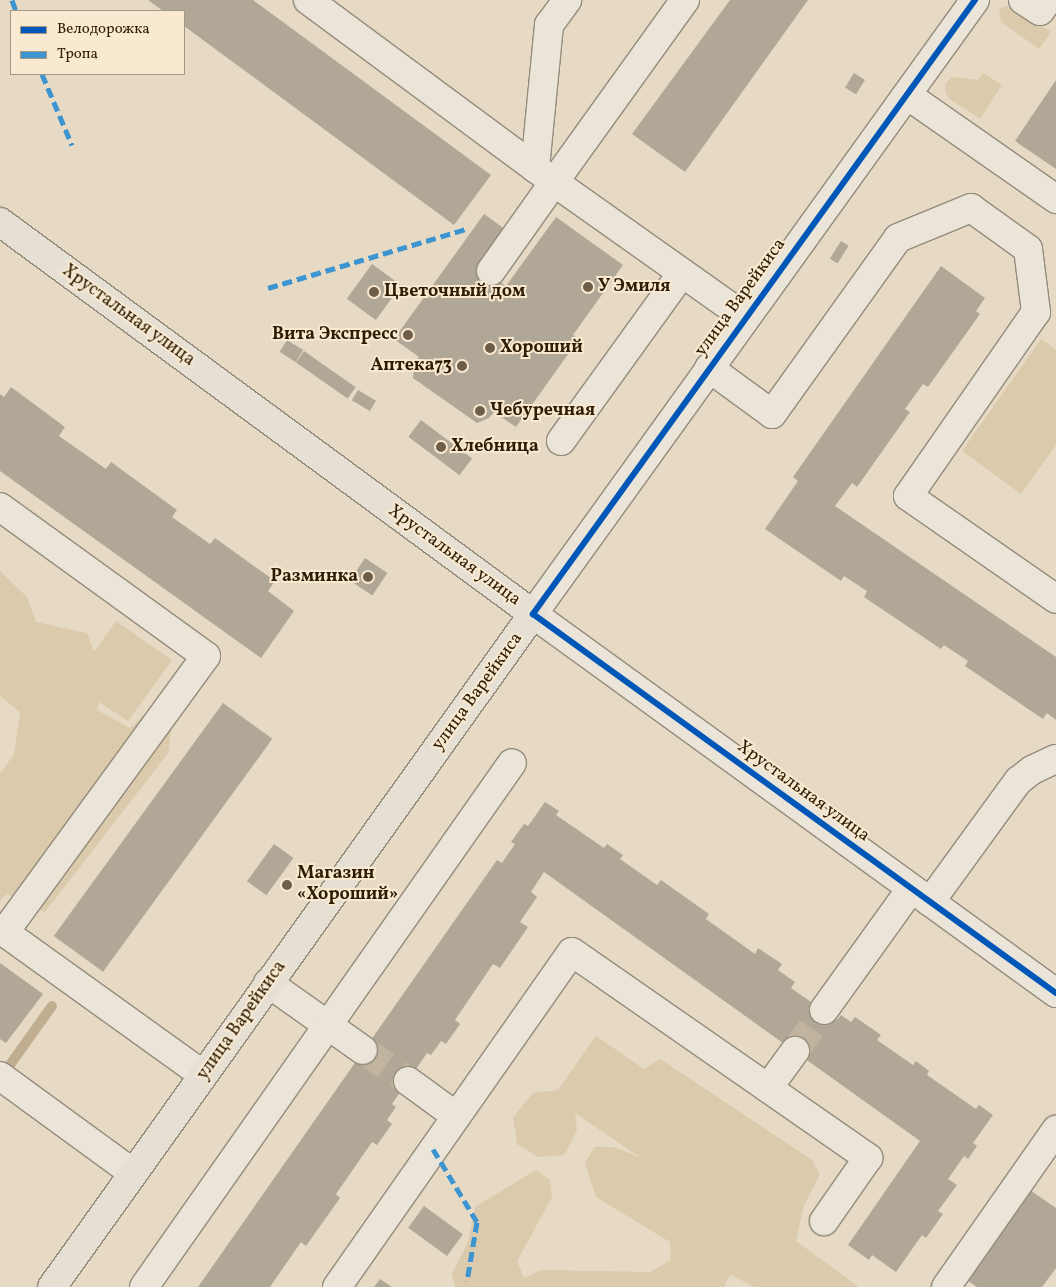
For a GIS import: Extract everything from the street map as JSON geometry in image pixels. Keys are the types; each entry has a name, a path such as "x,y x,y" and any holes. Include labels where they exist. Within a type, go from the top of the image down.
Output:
{"main road":[{"name":"Хрустальная улица","path":"0,222 534,614"},
{"name":"улица Варейкиса","path":"52,1287 534,614"}],"street":[{"path":"308,0 545,175 745,317"},
{"path":"545,175 549,25 567,0"},
{"path":"491,271 545,175 685,0"},
{"name":"улица Варейкиса","path":"534,614 745,317 975,0"},
{"path":"1023,0 1040,11 1048,0"},
{"path":"907,95 1056,199"},
{"path":"709,368 772,414 898,238 970,208 1028,249 1036,312 908,496 1056,599"},
{"path":"562,441 682,272"},
{"path":"0,507 206,656 2,930 203,1075"},
{"name":"Хрустальная улица","path":"534,614 1056,993"},
{"path":"824,1010 1018,781 1032,770 1056,759"},
{"path":"144,1287 512,763"},
{"path":"337,1287 572,952 868,1158 824,1221"},
{"path":"268,983 363,1050"},
{"path":"768,1088 795,1051"},
{"path":"0,1076 134,1173"},
{"path":"408,1082 456,1116"},
{"path":"946,1287 1056,1130"}],"shaded area":[{"path":"1005,6 1017,10 1051,32 1039,49 1001,22 999,10"},
{"path":"983,73 1002,85 980,119 951,100 946,94 945,84 952,77 978,80"},
{"path":"1041,339 1056,350 1056,445 1021,494 962,451"},
{"path":"0,571 27,597 36,622 87,633 94,652 116,621 172,660 128,721 99,702 97,710 130,728 160,700 172,716 169,752 45,912 7,894 0,901 0,774 14,754 20,712 0,696"},
{"path":"596,1036 644,1069 660,1059 812,1160 820,1175 804,1205 796,1241 859,1287 754,1287 730,1274 724,1287 455,1287 452,1273 468,1242 475,1207 536,1170 550,1180 552,1197 517,1261 524,1278 540,1270 650,1272 671,1260 670,1242 596,1197 585,1163 595,1147 614,1147 641,1158 575,1113 577,1130 564,1155 538,1157 517,1144 513,1117 533,1093 558,1090"}],"building":[{"path":"148,0 253,0 491,175 454,225 185,27 185,10 162,10"},
{"path":"730,0 808,0 685,172 632,134"},
{"path":"854,73 865,80 856,94 845,87"},
{"path":"1056,80 1056,169 1015,141"},
{"name":"Хороший","path":"484,214 509,232 482,270 506,286 556,217 623,265 573,335 579,339 516,427 494,412 489,418 477,423 413,378 414,364 419,357 394,339"},
{"path":"841,241 849,246 838,264 830,259"},
{"name":"Цветочный дом","path":"372,264 401,285 376,320 347,299"},
{"path":"941,266 985,298 976,311 980,314 928,387 923,384 905,409 910,412 857,487 852,483 835,506 1056,657 1056,720 1047,713 1043,719 965,666 968,661 944,645 941,649 864,597 867,591 844,576 841,581 765,529 798,481 793,477"},
{"path":"287,340 303,350 296,362 280,352"},
{"path":"304,351 356,387 348,399 296,362"},
{"path":"11,387 65,427 59,436 106,469 111,462 177,510 172,517 210,544 215,538 275,581 268,591 294,611 261,658 0,471 0,394 4,397"},
{"path":"358,390 376,401 370,411 352,400"},
{"name":"Хлебница","path":"421,420 472,459 459,475 408,437"},
{"name":"Разминка","path":"365,558 387,573 372,595 350,580"},
{"path":"223,703 272,739 103,972 54,936"},
{"path":"545,802 559,811 556,815 604,848 607,844 623,855 620,859 657,885 661,880 709,914 706,919 755,954 758,948 782,964 778,970 795,982 791,988 837,1020 841,1015 851,1022 855,1017 881,1035 877,1040 913,1065 916,1061 929,1071 927,1075 976,1109 979,1105 993,1115 973,1143 977,1146 968,1159 964,1156 948,1179 957,1185 938,1211 943,1214 926,1238 922,1235 896,1272 872,1255 869,1260 848,1245 920,1141 544,872 531,892 537,897 520,922 528,927 500,968 493,964 455,1020 460,1024 446,1044 441,1041 431,1055 427,1053 392,1104 396,1107 387,1120 392,1124 377,1145 372,1142 336,1194 340,1198 306,1246 301,1242 270,1287 198,1287 497,860 502,863 515,844 511,842 524,824 528,826"},
{"path":"274,844 293,858 266,895 247,881"},
{"path":"0,963 43,994 6,1043 0,1039"},
{"path":"1027,1188 1056,1208 1056,1268 1042,1287 977,1287 964,1278"},
{"path":"424,1206 463,1234 447,1256 408,1228"},
{"path":"380,1279 392,1287 374,1287"}],"waterway":[{"path":"2,1076 52,1006"}],"tunnel":[{"path":"795,1051 824,1010"},
{"path":"363,1050 408,1081"}],"marked path":[{"path":"12,0 16,10"},
{"path":"42,75 72,145"},
{"path":"268,288 466,229"},
{"path":"433,1149 477,1222 467,1281"}],"cycle path":[{"path":"975,0 533,614 1056,993"}],"place":[{"name":"У Эмиля","path":"588,287"},
{"name":"Цветочный дом","path":"374,292"},
{"name":"Вита Экспресс","path":"408,335"},
{"name":"Хороший","path":"490,348"},
{"name":"Аптека73","path":"462,366"},
{"name":"Чебуречная","path":"480,411"},
{"name":"Хлебница","path":"441,447"},
{"name":"Разминка","path":"368,577"},
{"name":"Магазин «Хороший»","path":"287,885"}]}
